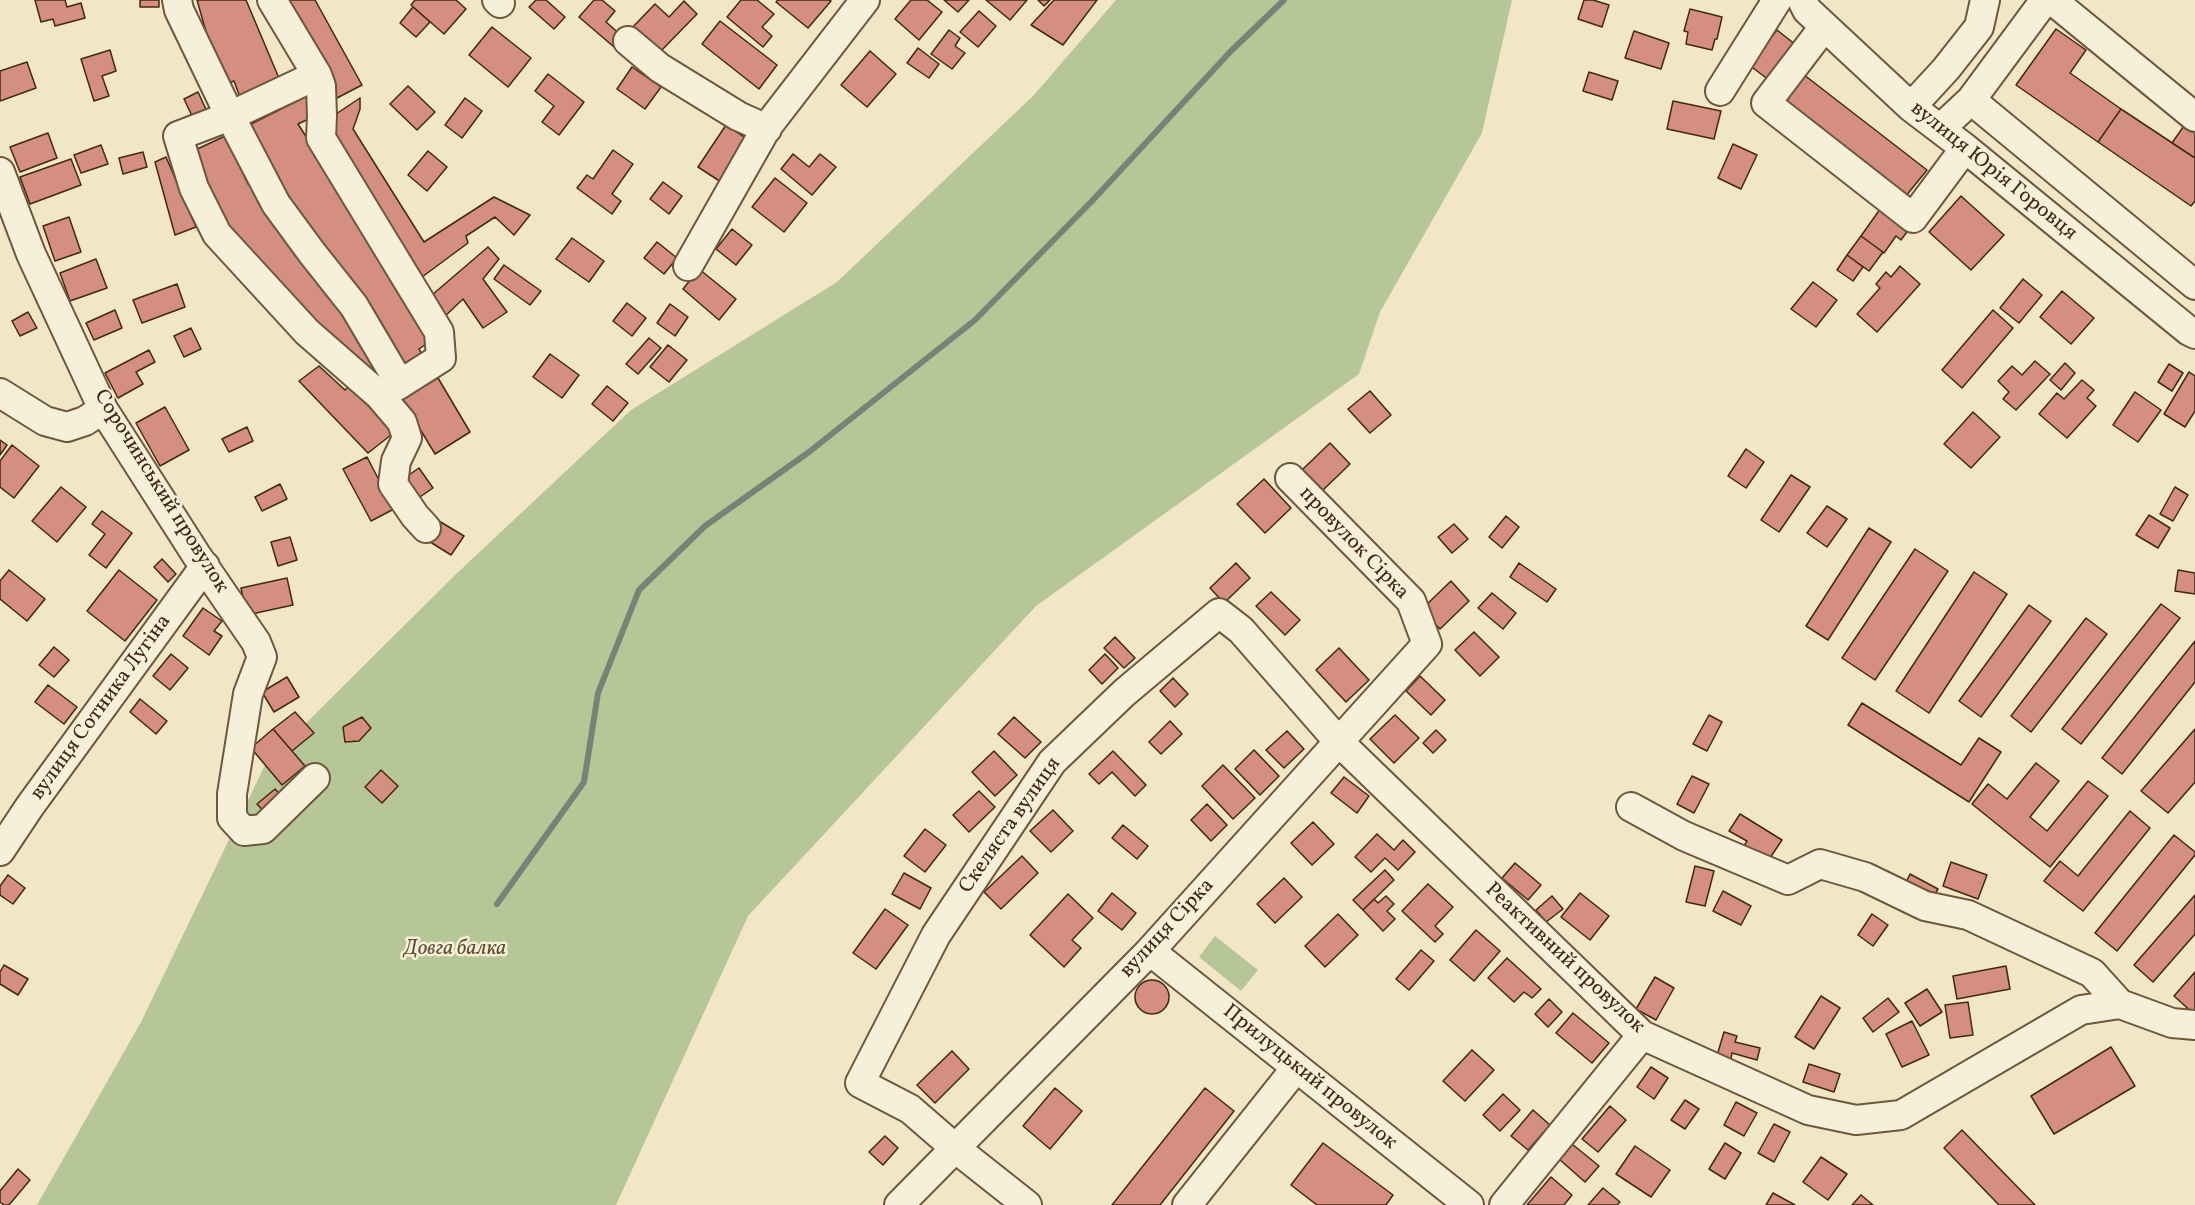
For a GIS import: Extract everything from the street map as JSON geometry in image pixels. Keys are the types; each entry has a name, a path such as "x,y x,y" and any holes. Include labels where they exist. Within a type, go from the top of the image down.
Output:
{"street":[{"path":"177,0 179,10 230,116 276,204 354,306 407,438 396,461 393,484 426,528"},
{"path":"272,0 317,75 321,86 321,138 439,332 441,358 389,390"},
{"path":"688,266 766,129 865,0"},
{"path":"1720,91 1777,0"},
{"name":"вулиця Юрія Горовця","path":"1802,0 1807,10 1824,27 1911,107 2193,329"},
{"path":"1911,107 1946,69 1979,27 1985,0"},
{"path":"1940,129 1971,100 2045,0"},
{"path":"2052,0 2195,117"},
{"path":"1824,27 1766,103 1913,218 1965,148"},
{"path":"628,41 660,68 738,116 766,129"},
{"path":"317,75 230,116 178,136 194,188 218,234 308,332 389,390"},
{"path":"1971,100 2195,285"},
{"name":"Сорочинський провулок","path":"0,172 31,254 103,409 256,642 262,657 248,694 232,794 232,818 244,831 263,829 315,778"},
{"path":"0,393 45,421 67,427 85,421 103,409"},
{"name":"провулок Сірка","path":"1290,478 1411,602 1427,644"},
{"name":"вулиця Сотника Лугіна","path":"0,850 205,566"},
{"name":"Реактивний провулок","path":"1219,613 1240,630 1339,742 1642,1035 1808,1110 1856,1120 1901,1115 2081,1010 2120,1004"},
{"name":"Скеляста вулиця","path":"955,1148 910,1109 860,1083 936,935 1052,762 1124,693 1219,613"},
{"name":"вулиця Сірка","path":"899,1205 1150,951 1427,644"},
{"path":"1630,807 1684,836 1788,880 1820,864 1865,877 1925,906 1968,915 2092,973 2120,1004 2172,1023 2195,1025"},
{"name":"Прилуцький провулок","path":"1150,951 1296,1068 1453,1200"},
{"path":"1504,1205 1642,1035"},
{"path":"1187,1205 1296,1068"},
{"path":"955,1148 1027,1205"}],"green space":[{"name":"Довга балка","path":"1116,0 1512,0 1482,133 1380,312 1359,374 1036,606 748,916 616,1205 37,1205 141,1022 266,763 453,577 631,410 837,282 1034,95"},
{"path":"1215,936 1258,970 1241,991 1199,957"}],"building":[{"path":"35,0 65,0 67,7 81,3 85,18 55,26 53,19 41,22"},
{"path":"140,0 159,0 159,7 140,7"},
{"path":"197,0 246,0 281,83 241,100 234,81 228,83 218,58 214,60"},
{"path":"285,0 315,0 362,85 335,99"},
{"path":"415,0 456,0 466,9 444,34 411,5"},
{"path":"536,0 546,0 565,17 554,29 529,7"},
{"path":"594,0 602,0 615,11 606,22 623,37 614,47 579,17"},
{"path":"741,0 757,0 774,14 762,27 772,36 763,47 727,17"},
{"path":"778,0 831,1 808,28 776,2"},
{"path":"911,0 927,0 942,12 919,40 895,19"},
{"path":"944,0 969,0 958,12"},
{"path":"986,0 1027,0 1010,20"},
{"path":"1038,0 1050,0 1044,6"},
{"path":"1054,0 1097,0 1063,45 1031,25"},
{"path":"1584,0 1609,5 1602,27 1578,19"},
{"path":"684,1 697,14 656,56 629,31 655,4 669,17"},
{"path":"413,7 430,22 416,37 400,23"},
{"path":"1690,9 1722,17 1712,50 1686,44 1688,32 1684,31"},
{"path":"979,11 996,26 978,47 960,32"},
{"path":"720,21 777,65 759,89 702,44"},
{"path":"492,27 531,58 508,87 469,55"},
{"path":"2056,29 2086,50 2070,73 2121,109 2098,142 2016,85"},
{"path":"949,30 960,38 955,46 965,53 952,69 931,54"},
{"path":"1777,30 1796,45 1769,80 1749,65"},
{"path":"1634,31 1669,43 1661,69 1625,58"},
{"path":"918,48 939,64 929,78 907,63"},
{"path":"110,50 116,71 102,76 109,96 94,101 81,59"},
{"path":"870,51 896,74 867,107 841,85"},
{"path":"27,62 36,88 0,101 0,71"},
{"path":"632,67 661,87 645,109 617,89"},
{"path":"1799,71 1927,170 1901,202 1773,103"},
{"path":"1589,72 1618,81 1612,100 1583,91"},
{"path":"548,74 584,102 559,135 542,122 554,106 535,91"},
{"path":"408,86 435,112 417,130 390,104"},
{"path":"310,88 315,116 298,124 369,235 429,342 419,349 426,362 404,376 329,268 245,127 301,99 298,94"},
{"path":"198,92 209,116 195,122 184,99"},
{"path":"360,98 360,109 353,129 424,242 494,197 530,215 514,235 495,217 466,236 468,243 422,277 331,138 327,120"},
{"path":"465,98 482,111 462,138 445,125"},
{"path":"1673,101 1721,111 1714,139 1667,129"},
{"path":"2121,109 2195,158 2195,201 2191,206 2098,142"},
{"path":"2195,110 2195,158 2172,143"},
{"path":"726,125 749,140 721,182 698,167"},
{"path":"48,133 57,158 20,172 10,147"},
{"path":"225,136 248,184 252,182 295,256 299,253 339,303 385,382 257,270 215,211 191,152"},
{"path":"1733,144 1757,155 1741,189 1718,178"},
{"path":"101,145 108,164 81,173 74,155"},
{"path":"613,150 633,164 612,194 621,201 612,214 577,188 587,175 593,179"},
{"path":"428,151 447,167 427,191 408,175"},
{"path":"143,152 147,167 123,174 119,158"},
{"path":"793,154 809,167 820,154 836,167 812,195 781,169"},
{"path":"166,157 196,227 175,235 155,162"},
{"path":"71,159 81,185 30,204 20,177"},
{"path":"775,178 807,203 784,232 752,207"},
{"path":"663,182 682,196 669,214 650,199"},
{"path":"1961,196 2004,235 1971,270 1929,232"},
{"path":"1883,205 1912,225 1901,240 1896,236 1884,253 1861,236"},
{"path":"69,217 81,252 55,261 43,226"},
{"path":"732,229 752,245 736,265 716,249"},
{"path":"1861,236 1883,252 1869,271 1847,255"},
{"path":"572,238 604,261 589,282 556,259"},
{"path":"657,242 677,258 664,274 644,258"},
{"path":"488,247 499,259 483,279 507,312 483,328 463,299 441,320 425,301"},
{"path":"1847,255 1863,267 1853,281 1837,270"},
{"path":"96,259 107,288 70,301 60,273"},
{"path":"504,265 541,291 530,305 494,279"},
{"path":"1900,266 1920,284 1877,332 1857,314 1880,288 1876,284 1886,272 1891,277"},
{"path":"699,269 736,299 719,320 683,289"},
{"path":"2023,279 2042,295 2019,323 2000,308"},
{"path":"1813,282 1837,300 1816,327 1791,309"},
{"path":"177,284 185,307 142,323 133,300"},
{"path":"2062,291 2094,318 2071,344 2040,317"},
{"path":"627,303 646,318 632,336 613,321"},
{"path":"670,304 688,317 675,336 657,323"},
{"path":"115,310 122,328 94,340 86,323"},
{"path":"1993,310 2013,328 1962,388 1942,370"},
{"path":"28,312 37,328 20,336 12,321"},
{"path":"191,328 201,349 184,357 174,336"},
{"path":"649,338 661,348 638,374 626,364"},
{"path":"668,345 687,360 669,382 650,367"},
{"path":"149,350 155,362 136,372 143,384 118,398 105,373"},
{"path":"550,354 579,375 562,398 533,377"},
{"path":"2035,361 2050,374 2016,410 2003,399 2009,392 1998,381 2012,366 2022,375"},
{"path":"2065,363 2075,373 2061,390 2050,380"},
{"path":"2169,364 2183,373 2172,391 2158,382"},
{"path":"319,366 345,390 348,387 396,431 368,453 299,381"},
{"path":"2189,372 2195,376 2195,411 2185,427 2164,414"},
{"path":"438,378 470,432 435,454 402,399"},
{"path":"2082,380 2094,390 2087,398 2096,406 2067,438 2039,414 2057,393 2064,399"},
{"path":"607,386 628,403 613,421 592,404"},
{"path":"1370,391 1391,415 1370,433 1348,409"},
{"path":"2135,392 2161,410 2138,442 2113,425"},
{"path":"165,407 189,450 160,466 136,423"},
{"path":"1973,412 2000,437 1971,468 1944,444"},
{"path":"247,427 253,441 229,452 222,439"},
{"path":"0,440 7,445 0,455"},
{"path":"1330,443 1350,464 1322,491 1302,470"},
{"path":"12,445 39,466 14,498 0,487 0,461"},
{"path":"1746,449 1764,462 1746,488 1728,476"},
{"path":"367,457 394,509 371,521 343,469"},
{"path":"419,468 433,488 414,501 400,481"},
{"path":"1791,475 1810,487 1779,532 1761,520"},
{"path":"1264,479 1291,508 1265,533 1237,504"},
{"path":"280,484 287,499 262,511 255,497"},
{"path":"61,487 86,507 57,542 32,521"},
{"path":"2175,487 2188,495 2173,521 2160,514"},
{"path":"1827,506 1847,519 1827,547 1807,533"},
{"path":"102,511 132,533 106,568 89,555 105,534 92,524"},
{"path":"2149,515 2170,528 2158,548 2136,535"},
{"path":"1506,516 1519,527 1502,548 1489,537"},
{"path":"439,521 464,536 451,555 427,540"},
{"path":"1454,524 1468,539 1452,553 1438,537"},
{"path":"1869,528 1891,542 1828,640 1806,626"},
{"path":"290,537 297,560 278,566 271,542"},
{"path":"1915,549 1948,571 1875,680 1842,658"},
{"path":"162,559 176,574 168,582 154,567"},
{"path":"1236,563 1250,578 1224,603 1210,588"},
{"path":"1519,563 1556,589 1547,602 1510,577"},
{"path":"9,570 45,599 27,621 0,599 0,581"},
{"path":"119,570 157,600 125,641 87,611"},
{"path":"2178,570 2195,573 2195,594 2175,591"},
{"path":"1974,572 2007,594 1929,713 1896,691"},
{"path":"287,578 293,605 247,615 241,588"},
{"path":"1451,581 1469,601 1440,629 1421,610"},
{"path":"1271,592 1300,620 1285,635 1256,606"},
{"path":"1492,593 1516,613 1503,629 1478,608"},
{"path":"2161,604 2180,618 2081,744 2062,729"},
{"path":"2029,605 2051,621 1981,717 1959,701"},
{"path":"203,608 222,621 214,631 222,636 209,655 183,636"},
{"path":"2086,618 2107,634 2031,732 2011,716"},
{"path":"1474,632 1499,657 1480,676 1455,650"},
{"path":"1115,637 1135,658 1124,668 1104,648"},
{"path":"2195,641 2195,682 2122,774 2102,758"},
{"path":"54,647 69,660 54,677 39,665"},
{"path":"1339,648 1369,680 1346,702 1316,670"},
{"path":"171,654 188,668 170,690 153,676"},
{"path":"1105,654 1118,668 1102,684 1089,670"},
{"path":"1420,676 1445,700 1431,715 1406,691"},
{"path":"287,677 299,697 274,712 262,692"},
{"path":"1173,678 1188,694 1175,707 1160,691"},
{"path":"48,685 77,707 64,724 35,702"},
{"path":"140,699 167,721 156,734 130,712"},
{"path":"1862,703 1961,765 1979,738 2001,752 1969,802 1848,725"},
{"path":"295,712 314,733 292,751 273,729"},
{"path":"1395,715 1419,738 1394,763 1370,739"},
{"path":"1709,715 1722,722 1707,751 1693,744"},
{"path":"362,717 371,728 359,741 345,742 343,727"},
{"path":"1014,717 1041,742 1025,758 998,734"},
{"path":"1170,721 1182,734 1161,754 1149,742"},
{"path":"273,729 305,766 282,785 251,748"},
{"path":"2195,729 2195,782 2168,813 2141,791"},
{"path":"1436,730 1446,740 1433,753 1423,743"},
{"path":"1287,731 1304,749 1284,768 1266,750"},
{"path":"1254,750 1279,776 1260,795 1235,769"},
{"path":"994,751 1017,775 995,796 972,772"},
{"path":"1113,751 1146,785 1135,796 1112,772 1099,784 1089,774"},
{"path":"2036,763 2059,781 2030,817 2047,831 2088,781 2108,796 2050,867 1972,804 1988,784 2007,799"},
{"path":"1223,765 1255,798 1233,819 1202,786"},
{"path":"381,770 398,786 382,803 365,787"},
{"path":"1692,776 1709,784 1694,813 1677,804"},
{"path":"1344,777 1369,796 1357,813 1331,793"},
{"path":"275,789 286,801 268,816 257,804"},
{"path":"979,791 995,807 969,832 953,815"},
{"path":"1207,804 1227,825 1211,841 1191,820"},
{"path":"1053,810 1073,831 1051,852 1030,831"},
{"path":"2130,811 2150,828 2083,911 2044,881 2060,861 2078,876"},
{"path":"1740,814 1782,840 1768,861 1744,846 1747,841 1729,831"},
{"path":"1313,822 1334,844 1312,865 1291,843"},
{"path":"1123,825 1148,846 1137,859 1112,838"},
{"path":"925,829 946,845 925,872 904,856"},
{"path":"1377,834 1394,850 1403,840 1415,852 1398,870 1385,858 1371,872 1355,857"},
{"path":"2174,835 2195,852 2195,855 2117,951 2095,933"},
{"path":"1022,856 1038,873 1001,909 984,892"},
{"path":"1951,862 1987,875 1978,899 1943,886"},
{"path":"1515,863 1541,885 1528,900 1502,878"},
{"path":"1695,866 1714,871 1705,906 1686,902"},
{"path":"1385,870 1394,880 1363,910 1353,900"},
{"path":"904,873 931,888 920,909 892,894"},
{"path":"1910,874 1938,889 1931,901 1904,887"},
{"path":"8,875 25,888 13,904 0,895 0,886"},
{"path":"1284,878 1302,897 1275,923 1257,904"},
{"path":"1428,884 1453,907 1435,926 1443,934 1435,942 1402,911"},
{"path":"1723,891 1751,906 1741,925 1713,911"},
{"path":"1112,893 1136,913 1122,930 1098,911"},
{"path":"1580,893 1609,916 1590,940 1561,917"},
{"path":"1068,894 1093,918 1072,940 1081,948 1064,967 1030,935"},
{"path":"2195,895 2195,934 2153,982 2134,965"},
{"path":"1386,896 1394,904 1387,911 1395,919 1383,931 1363,910 1374,899 1378,903"},
{"path":"1552,896 1563,909 1546,922 1536,910"},
{"path":"885,909 908,925 876,969 853,953"},
{"path":"1338,914 1358,935 1325,967 1305,946"},
{"path":"1872,914 1888,925 1873,946 1858,935"},
{"path":"1476,930 1500,951 1474,981 1450,960"},
{"path":"1421,950 1434,961 1409,990 1396,979"},
{"path":"1507,958 1541,989 1532,998 1524,992 1514,1002 1488,978"},
{"path":"4,965 28,979 18,995 0,984 0,972"},
{"path":"2006,966 2010,989 1957,999 1953,976"},
{"path":"2195,972 2195,1013 2194,1014 2174,996"},
{"path":"1655,977 1674,988 1656,1020 1636,1009"},
{"path":"1152,980 1164,985 1169,997 1164,1009 1152,1014 1140,1009 1135,997 1140,985"},
{"path":"1927,989 1942,1012 1920,1026 1905,1003"},
{"path":"1821,996 1840,1008 1814,1049 1795,1037"},
{"path":"1888,998 1899,1012 1873,1032 1863,1018"},
{"path":"1549,999 1562,1012 1548,1027 1535,1014"},
{"path":"1968,1002 1973,1035 1950,1038 1945,1005"},
{"path":"1573,1013 1609,1043 1592,1063 1556,1033"},
{"path":"1912,1021 1929,1055 1902,1067 1886,1034"},
{"path":"1724,1032 1737,1036 1735,1042 1760,1048 1757,1060 1732,1053 1730,1063 1716,1059"},
{"path":"2111,1047 2135,1086 2054,1134 2031,1096"},
{"path":"1472,1050 1494,1070 1465,1101 1443,1081"},
{"path":"952,1051 969,1069 935,1103 917,1085"},
{"path":"1809,1064 1840,1074 1834,1092 1803,1082"},
{"path":"1651,1067 1668,1078 1654,1099 1637,1087"},
{"path":"1055,1088 1082,1111 1050,1149 1023,1126"},
{"path":"1205,1088 1234,1111 1160,1205 1112,1205"},
{"path":"1503,1094 1520,1110 1500,1131 1483,1115"},
{"path":"1685,1100 1699,1109 1685,1129 1671,1120"},
{"path":"1736,1102 1757,1113 1744,1136 1724,1125"},
{"path":"1610,1106 1626,1120 1598,1152 1582,1139"},
{"path":"1533,1110 1550,1125 1528,1150 1511,1136"},
{"path":"1774,1124 1790,1132 1774,1162 1758,1153"},
{"path":"1962,1130 2035,1205 1999,1205 1944,1148"},
{"path":"885,1136 898,1148 883,1165 869,1152"},
{"path":"1323,1143 1393,1195 1386,1205 1317,1205 1291,1185"},
{"path":"1725,1143 1741,1153 1725,1179 1709,1169"},
{"path":"1572,1144 1599,1166 1585,1182 1559,1159"},
{"path":"1635,1146 1670,1170 1651,1197 1616,1174"},
{"path":"1821,1157 1847,1174 1828,1200 1803,1182"},
{"path":"18,1169 30,1180 9,1205 4,1205 0,1202 0,1191"},
{"path":"1551,1177 1572,1195 1564,1205 1527,1205"},
{"path":"1603,1188 1620,1202 1617,1205 1588,1205"},
{"path":"1773,1193 1795,1205 1766,1205"},
{"path":"1861,1195 1873,1205 1852,1205"}],"waterway":[{"path":"497,904 584,782 598,693 639,590 705,526 809,452 975,320 1092,201 1230,52 1284,0"}]}
